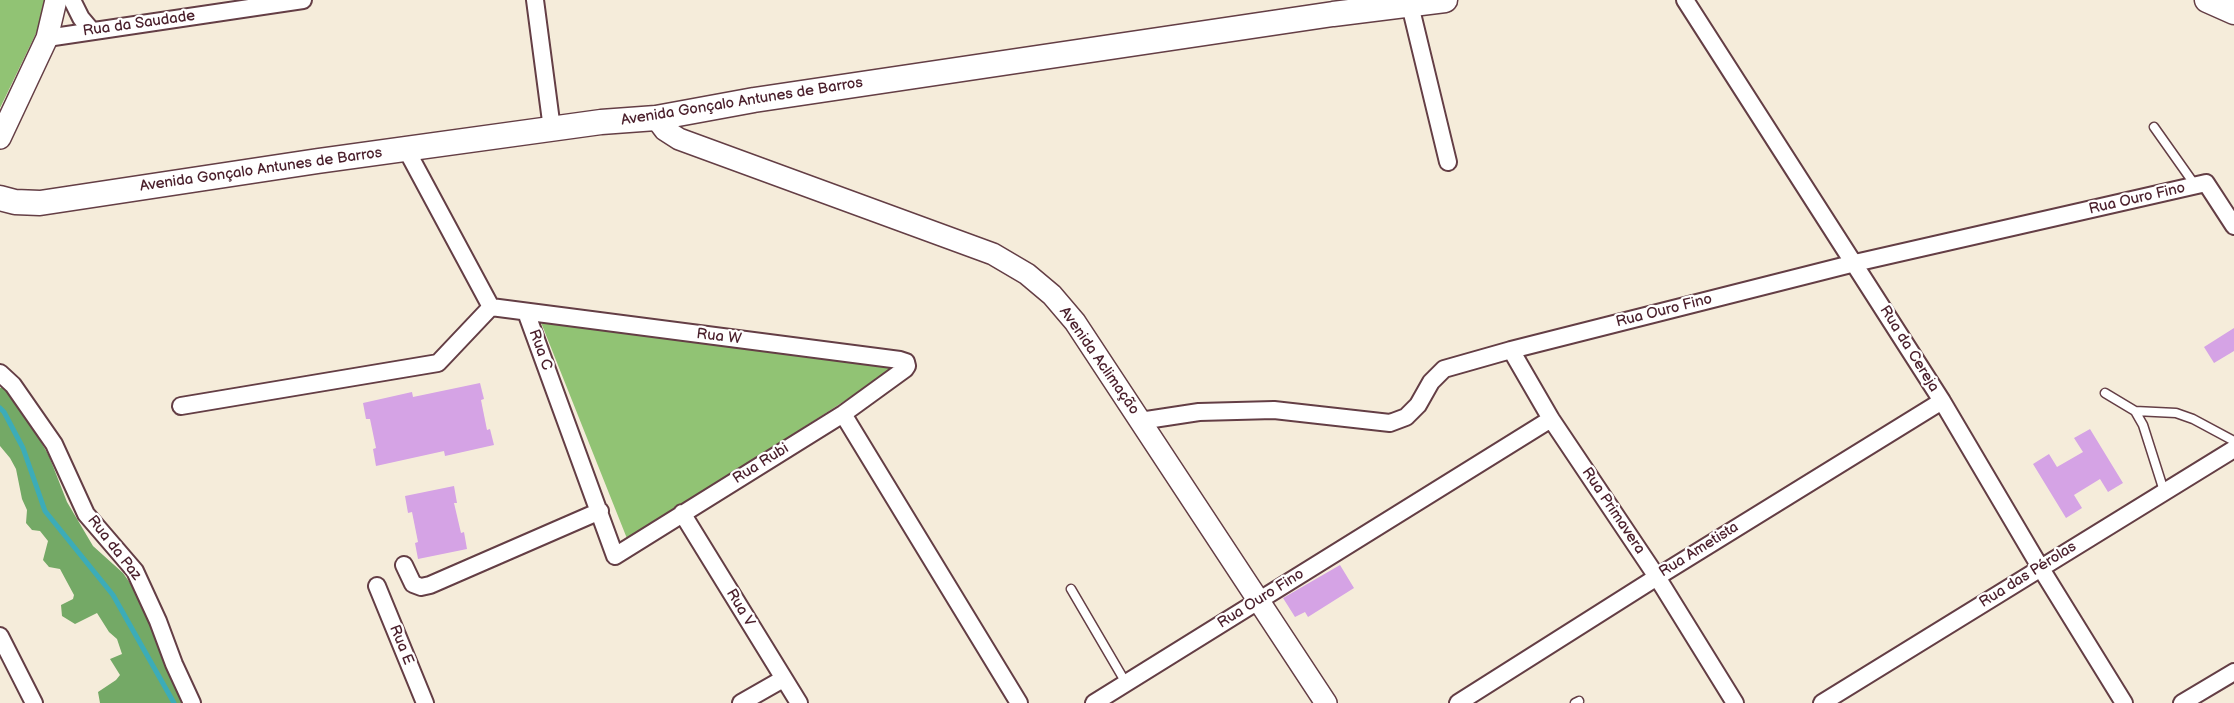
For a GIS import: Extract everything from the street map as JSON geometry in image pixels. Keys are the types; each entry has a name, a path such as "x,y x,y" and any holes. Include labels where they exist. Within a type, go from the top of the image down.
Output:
{"main road":[{"name":"Avenida Gonçalo Antunes de Barros","path":"0,216 40,203 318,160 552,129 656,118 766,98 1445,0"},
{"path":"2207,0 2234,12"},
{"name":"Avenida Gonçalo Antunes de Barros","path":"0,198 15,202 40,203"}],"street":[{"path":"0,138 47,38 56,0"},
{"path":"72,0 81,18 92,31"},
{"name":"Rua da Saudade","path":"47,38 256,3 303,0"},
{"path":"535,0 552,129"},
{"name":"Rua da Cereja","path":"1685,0 1942,400 2040,567 2124,703"},
{"path":"1410,4 1448,162"},
{"name":"Avenida Aclimação","path":"656,118 665,130 679,139 993,254 1026,274 1052,296 1075,322 1326,703"},
{"path":"181,406 438,363 491,308 406,149"},
{"path":"2201,184 2234,226"},
{"name":"Rua Ouro Fino","path":"1140,421 1199,412 1274,410 1390,423 1406,417 1418,405 1431,382 1444,369 1855,263 2201,184"},
{"name":"Rua C","path":"491,308 526,312 615,556"},
{"name":"Rua W","path":"526,312 900,360 906,362 905,369"},
{"name":"Rua Primavera","path":"1511,350 1551,419 1657,577 1735,703"},
{"name":"Rua Rubi","path":"615,556 843,414 905,369"},
{"name":"Rua da Paz","path":"0,373 13,385 54,444 86,514 135,571 192,703"},
{"name":"Rua Ametista","path":"1458,703 1942,400"},
{"path":"843,414 1019,703"},
{"name":"Rua Ouro Fino","path":"1094,703 1551,419"},
{"name":"Rua das Pérolas","path":"1822,703 2234,449"},
{"path":"404,565 413,584 430,585 600,512"},
{"name":"Rua V","path":"682,513 799,703"},
{"name":"Rua E","path":"377,586 425,703"},
{"path":"0,636 34,703"},
{"path":"2182,703 2234,672"},
{"path":"741,703 783,679"}],"lane":[{"path":"2154,127 2201,184"},
{"path":"2105,393 2135,411 2176,413 2193,419 2234,441"},
{"path":"2135,411 2143,425 2164,491"},
{"path":"1071,589 1126,683"}],"green space":[{"path":"0,0 48,0 41,23 0,108"},
{"path":"540,320 900,365 628,541"},
{"path":"0,388 12,391 49,456 67,502 93,546 123,573 146,606 185,703 100,703 98,692 120,675 110,659 122,654 117,639 109,632 97,613 75,624 62,616 61,605 73,599 74,595 60,569 49,567 43,560 48,541 40,531 32,530 26,523 27,510 22,499 16,469 0,446"}],"building":[{"path":"2234,328 2234,351 2214,363 2204,347"},
{"path":"480,383 487,430 490,429 494,445 445,456 444,451 376,466 373,449 376,448 370,419 366,419 363,403 412,392 413,397"},
{"path":"2090,429 2123,483 2108,492 2100,479 2074,495 2082,508 2066,518 2033,464 2049,454 2057,467 2083,452 2074,438"},
{"path":"454,486 457,503 454,503 467,549 418,559 415,543 418,542 412,512 408,513 405,496"},
{"path":"1340,565 1354,588 1308,617 1305,612 1295,617 1283,598"}],"waterway":[{"path":"0,408 23,448 45,511 113,595 174,703"}]}
